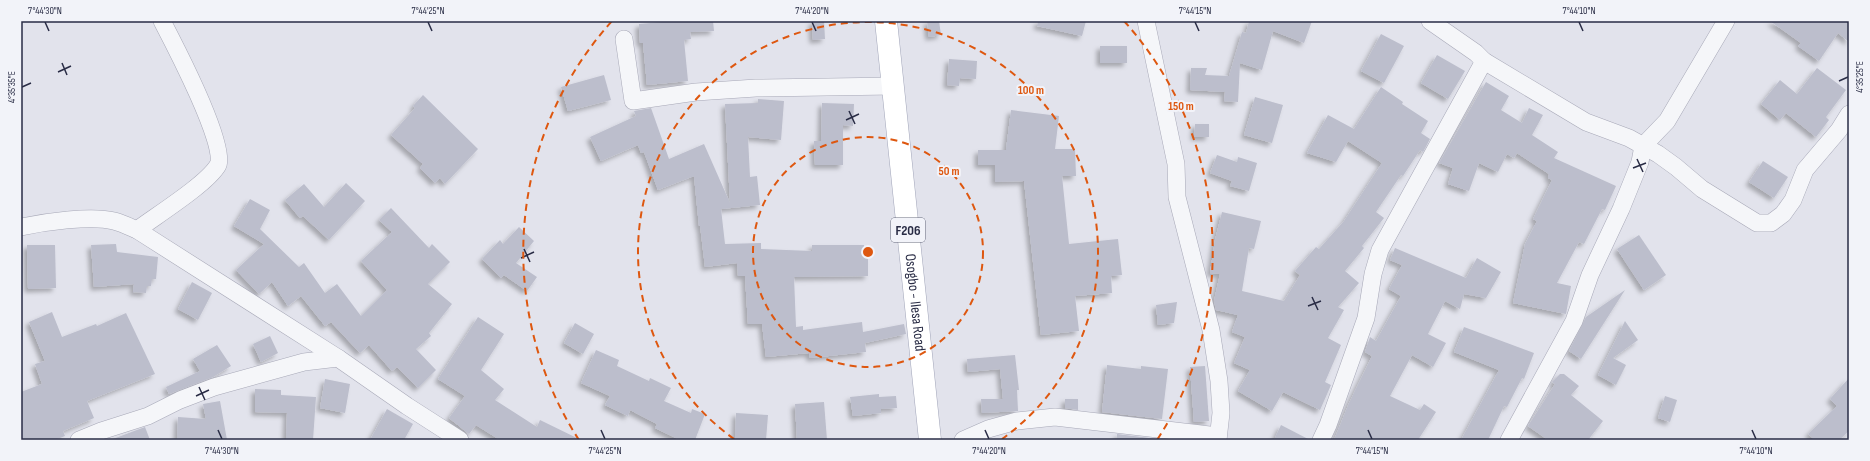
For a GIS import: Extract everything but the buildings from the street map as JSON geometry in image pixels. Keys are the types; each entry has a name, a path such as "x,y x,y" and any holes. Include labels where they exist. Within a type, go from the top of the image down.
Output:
{"main road":[{"name":"Osogbo - Ilesa Road","path":"886,21 930,440"}],"street":[{"path":"137,230 208,178 219,163 219,147 212,128 185,66 162,21"},
{"path":"963,440 988,428 1017,421 1055,417 1218,438 1222,413 1219,381 1211,330 1177,197 1176,164 1146,21"},
{"path":"1430,21 1476,53 1484,61 1586,122 1643,146 1676,166 1702,189 1757,223 1771,223 1783,214 1794,200 1805,170 1839,130 1849,114"},
{"path":"1509,440 1574,321 1590,275 1621,209 1640,162 1643,146 1667,121 1726,21"},
{"path":"624,40 633,101 696,92 756,88 893,86"},
{"path":"1321,440 1331,418 1366,318 1373,274 1380,250 1484,61"},
{"path":"21,227 39,223 96,219 114,221 137,230 338,358 407,406 460,440"},
{"path":"79,440 101,430 148,416 180,400 214,387 304,362 338,358"}]}
